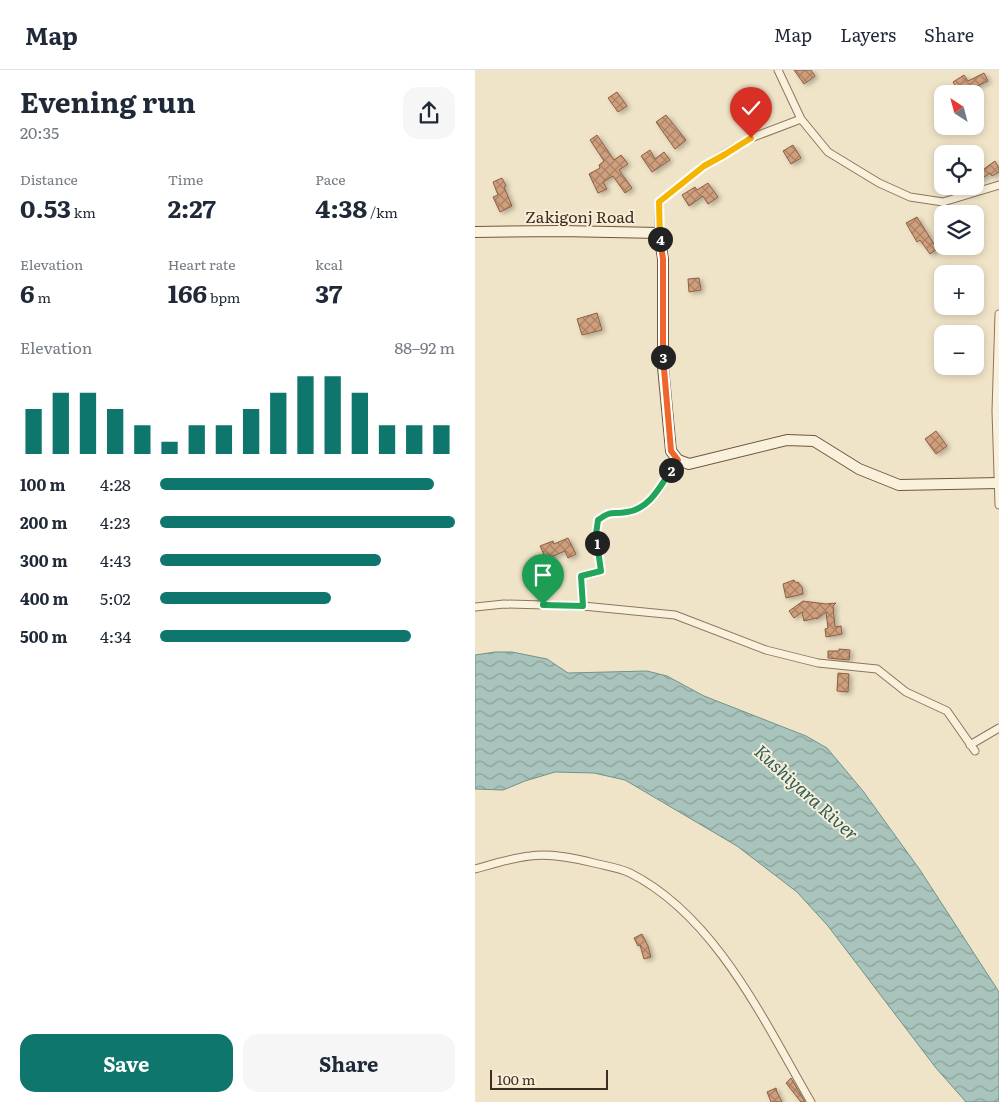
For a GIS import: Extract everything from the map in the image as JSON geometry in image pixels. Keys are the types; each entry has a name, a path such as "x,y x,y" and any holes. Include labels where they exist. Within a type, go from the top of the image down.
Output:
{"main road":[{"name":"Zakigonj Road","path":"475,232 659,233"},
{"path":"659,233 663,259 663,367 671,451 678,460 689,464 787,440 814,441 859,469 899,485 998,483"}],"street":[{"path":"779,70 801,119 828,152 879,183 910,197 943,202 999,185"},
{"path":"659,233 659,202 704,166 751,138 801,119"},
{"path":"999,314 996,411 999,505"},
{"path":"583,606 581,576 601,571 596,534 598,520 609,512 627,512 647,504 678,460"},
{"path":"475,607 504,604 583,606 675,615 767,650 818,663 877,669 906,692 947,711 973,748 999,728"},
{"path":"475,869 531,856 572,858 629,872 660,890 698,924 735,974 771,1031 811,1102"}],"water":[{"name":"Kushiyara River","path":"512,652 547,659 568,673 647,671 667,676 704,696 806,736 827,748 863,791 920,870 999,992 999,1102 966,1102 936,1068 828,926 797,892 737,846 625,780 594,773 555,772 503,790 475,789 475,655"}],"building":[{"path":"794,70 811,70 815,76 804,84"},
{"path":"984,73 988,81 979,85 955,85 953,82 964,75 968,81"},
{"path":"617,92 627,106 618,112 608,98"},
{"path":"666,115 686,140 675,149 656,122"},
{"path":"597,135 614,160 621,155 628,164 619,170 632,188 625,193 613,176 603,182 607,189 598,193 589,174 600,168 599,165 604,161 590,140"},
{"path":"793,145 801,158 791,164 783,151"},
{"path":"650,150 655,159 664,152 670,160 652,172 641,156"},
{"path":"995,161 999,172 992,176 990,173 984,177 984,169"},
{"path":"502,178 512,206 500,212 493,197 498,195 493,182"},
{"path":"708,183 718,197 708,204 703,196 689,206 682,195 695,187 697,190"},
{"path":"917,217 934,244 934,251 930,254 920,240 917,242 906,223"},
{"path":"699,278 701,290 689,292 688,279"},
{"path":"597,313 602,330 582,335 577,319"},
{"path":"936,431 947,446 936,454 925,439"},
{"path":"568,538 576,554 568,558 565,551 546,559 540,546 553,541 554,544"},
{"path":"794,580 802,587 803,594 786,598 783,584"},
{"path":"803,601 826,604 836,603 833,606 835,627 841,626 842,634 826,637 825,629 828,628 826,612 817,619 804,621 802,612 794,618 789,611"},
{"path":"839,649 850,650 849,660 828,658 828,651 839,651"},
{"path":"838,673 849,674 848,692 837,691"},
{"path":"642,934 651,957 644,959 640,945 638,946 634,938"},
{"path":"791,1078 805,1102 801,1102 786,1083"},
{"path":"776,1088 782,1102 771,1102 767,1092"}],"route":[{"path":"543,605 583,606 581,576 601,571 596,534 598,520 609,512 627,512 647,504 678,460 671,451 663,367 663,259 659,233 659,202 704,166 751,138"}]}
